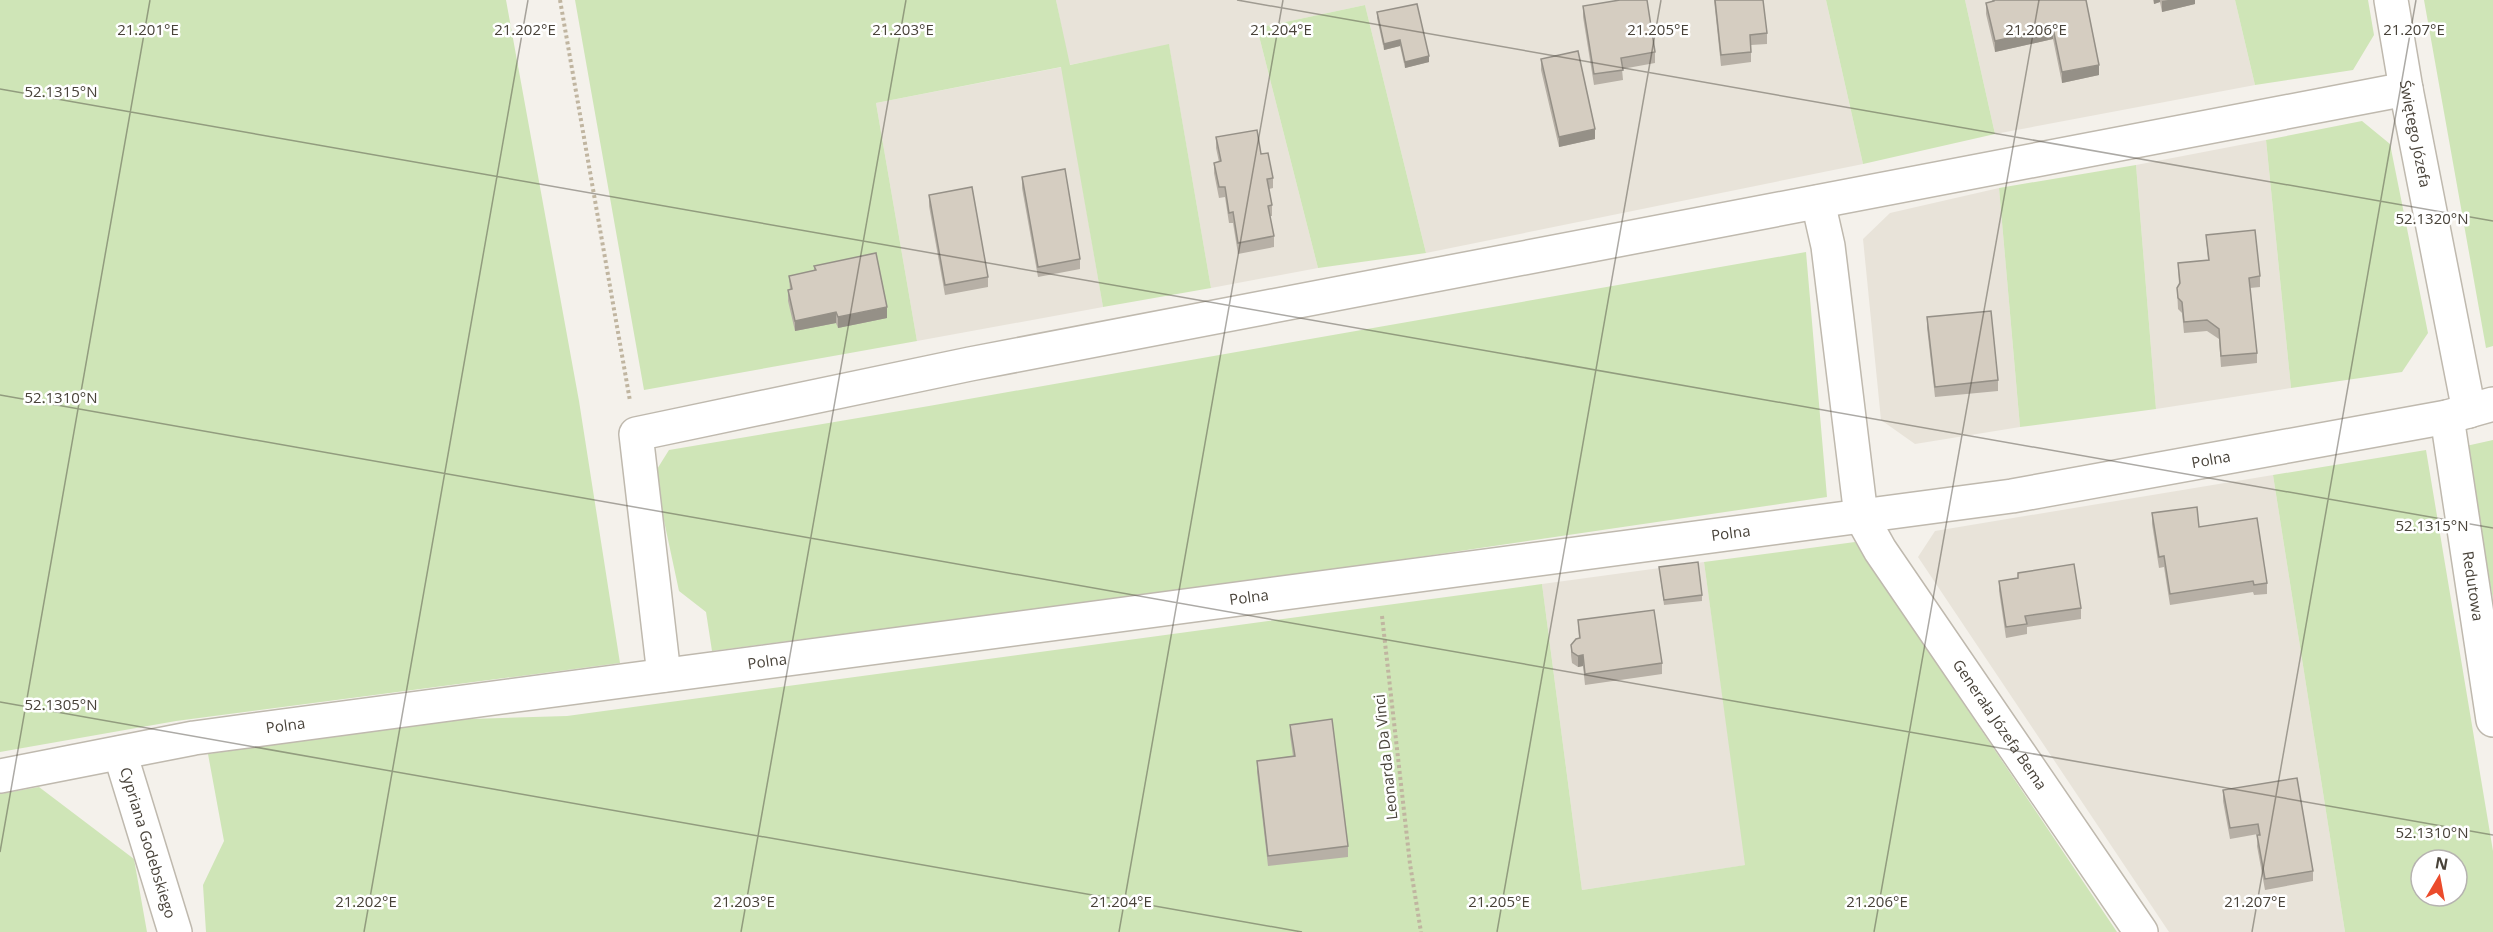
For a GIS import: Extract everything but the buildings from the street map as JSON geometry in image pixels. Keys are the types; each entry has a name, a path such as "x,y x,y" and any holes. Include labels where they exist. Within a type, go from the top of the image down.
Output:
{"street":[{"name":"Świętego Józefa","path":"2391,0 2406,89 2470,411"},
{"path":"664,675 636,434 970,364 2406,89"},
{"path":"1818,202 1828,246 1862,516"},
{"name":"Polna","path":"0,776 194,738 2023,494 2470,411"},
{"name":"Redutowa","path":"2470,411 2493,720"},
{"name":"Generała Józefa Bema","path":"1862,516 1880,550 2141,932"},
{"name":"Cypriana Godebskiego","path":"120,753 175,932"}],"path":[{"path":"560,0 636,434"},
{"name":"Leonarda Da Vinci","path":"1378,580 1410,864 1421,932"}],"shaded area":[{"path":"1056,0 1826,0 1863,164 1426,253 1365,5 1257,28 1318,268 1211,288 1169,45 1069,65"},
{"path":"1965,0 2235,0 2255,85 1995,134"},
{"path":"1062,67 1103,307 917,341 876,103"},
{"path":"2266,140 2291,388 2156,409 2136,165"},
{"path":"1999,188 2020,427 1915,444 1881,420 1863,239 1890,213"},
{"path":"2273,475 2345,932 2169,932 1918,557 1935,531"},
{"path":"1704,562 1746,865 1582,890 1542,584"}],"green space":[{"path":"0,0 506,0 579,401 620,663 176,721 0,752"},
{"path":"575,0 1056,0 1070,65 1169,44 1211,288 1103,307 1061,67 876,103 917,341 644,390"},
{"path":"1826,0 1965,0 1995,134 1863,164"},
{"path":"2235,0 2368,0 2374,35 2353,70 2255,85"},
{"path":"2424,0 2493,0 2493,346 2486,348"},
{"path":"1365,5 1426,253 1318,268 1257,28"},
{"path":"2362,121 2390,144 2428,333 2402,372 2291,388 2266,140"},
{"path":"2136,165 2156,409 2020,427 1999,188"},
{"path":"1806,252 1827,497 1270,579 712,651 706,612 679,591 654,474 669,450"},
{"path":"2493,440 2493,599 2466,446"},
{"path":"2426,450 2493,851 2493,932 2345,932 2273,475"},
{"path":"1855,542 2117,932 206,932 203,885 224,841 208,754 439,720 567,716 1542,584 1582,890 1745,865 1704,562"},
{"path":"39,787 134,859 147,932 0,932 0,794"}]}
